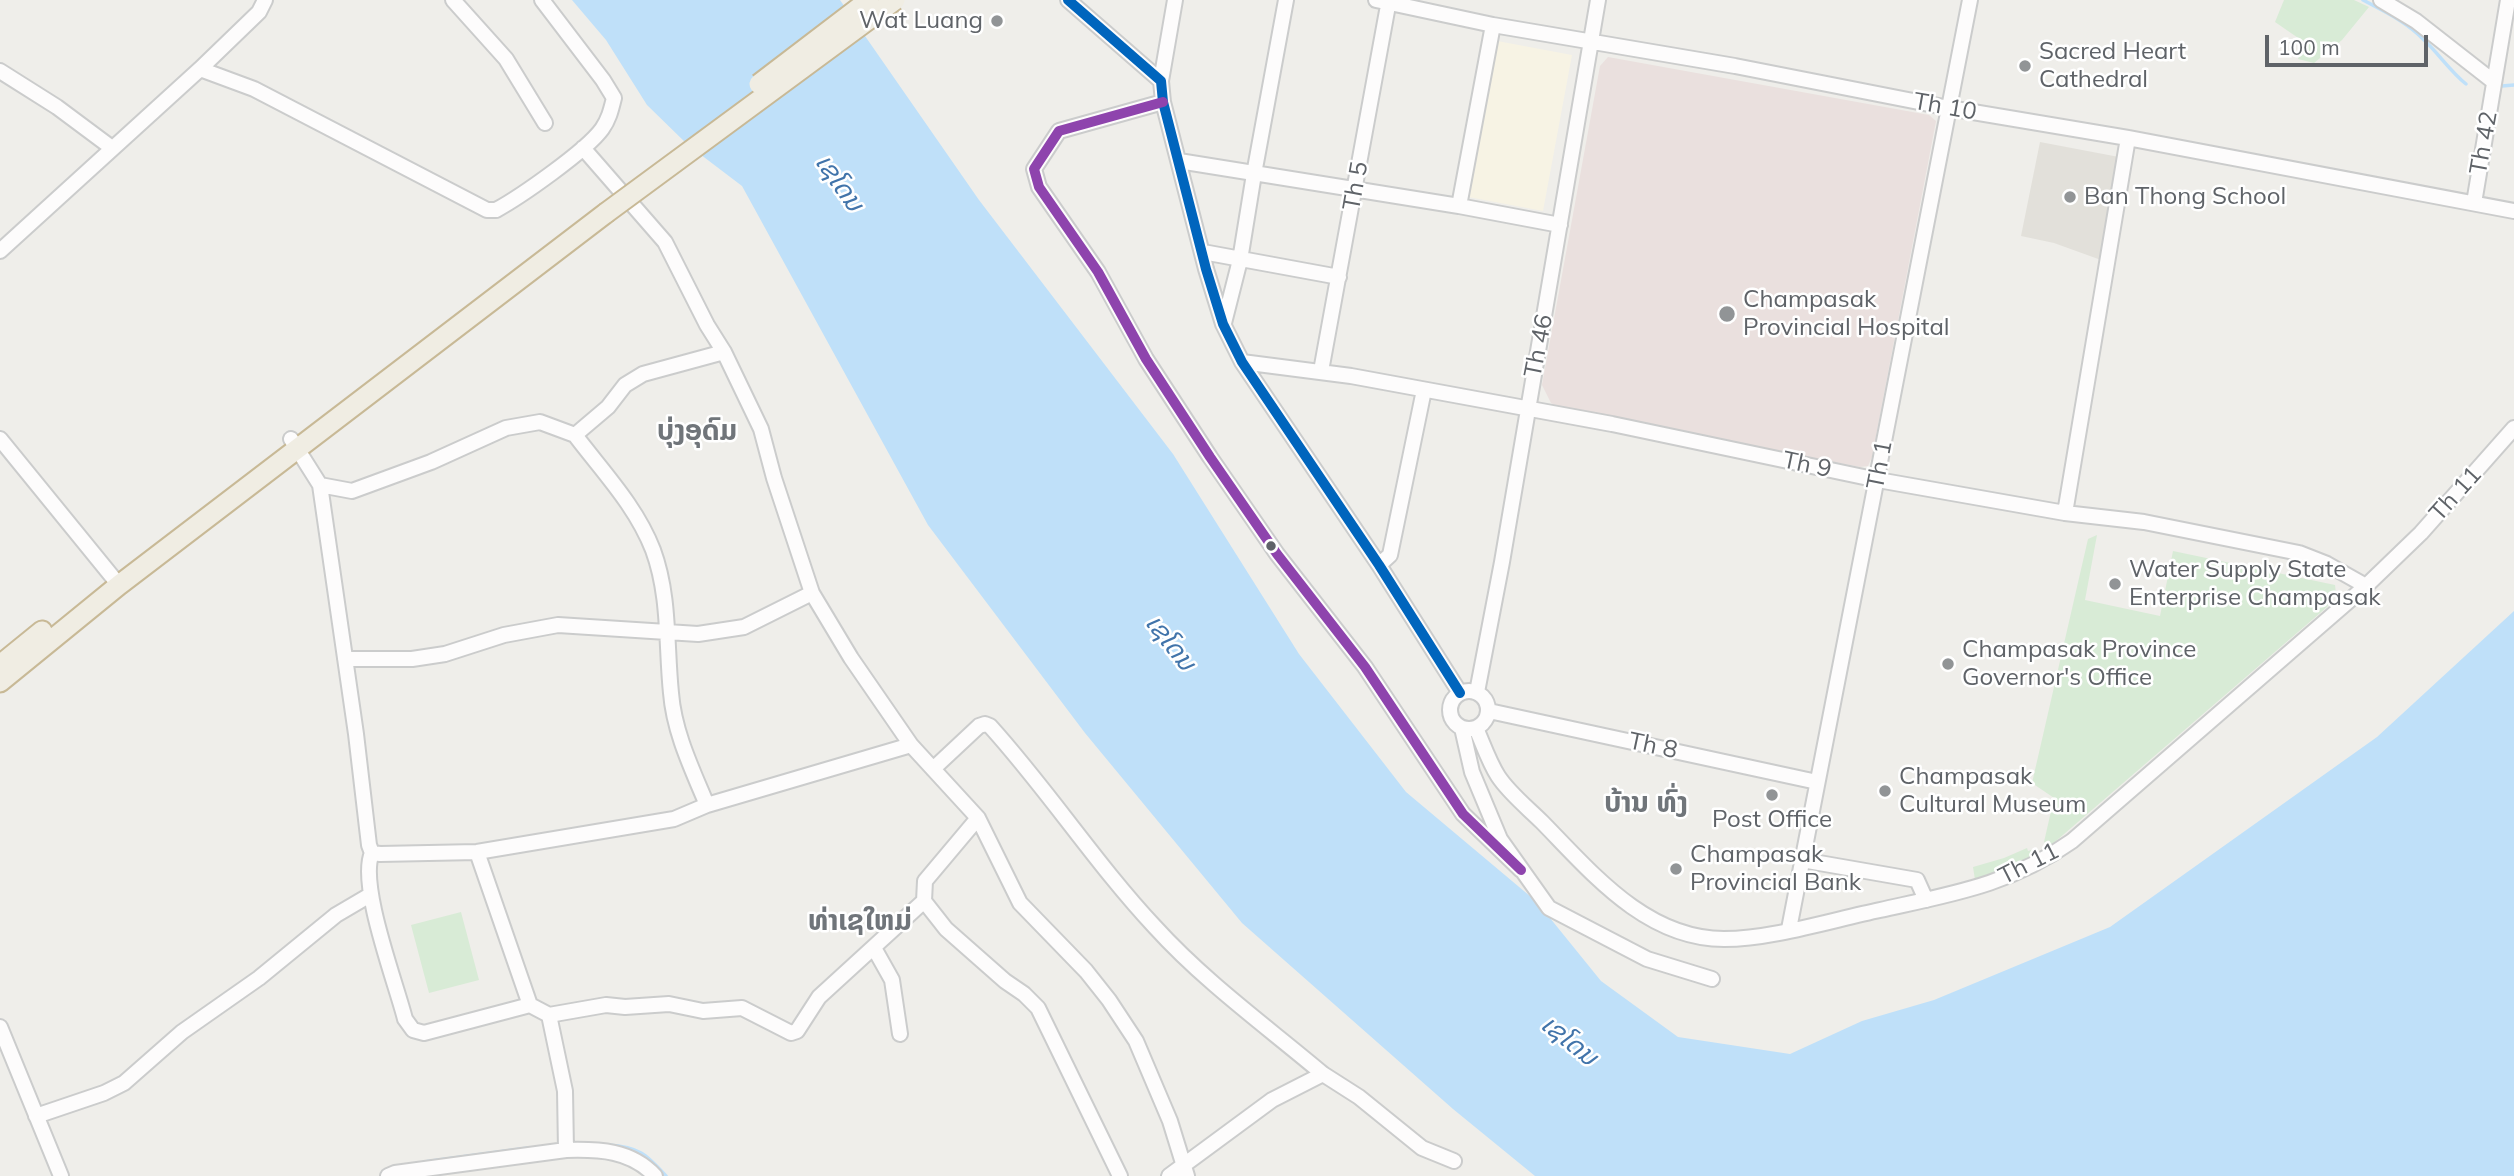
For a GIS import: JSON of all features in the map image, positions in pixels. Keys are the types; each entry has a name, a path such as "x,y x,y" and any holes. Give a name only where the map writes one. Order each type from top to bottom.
{"highway":[{"path":"0,664 115,581 295,444 869,0"},
{"path":"602,209 895,0"},
{"path":"0,682 115,581"}],"street":[{"path":"0,251 200,69 259,12 266,0"},
{"path":"453,0 506,59 545,124"},
{"path":"200,69 254,89 487,210 496,210 583,148 601,131 610,115 614,98 542,0"},
{"path":"1068,0 1161,82"},
{"path":"1175,0 1161,82 1163,102 1223,324 1242,362 1379,565 1460,693"},
{"path":"1223,324 1240,260 1286,0"},
{"name":"Th 46","path":"1476,692 1502,562 1598,0"},
{"name":"Th 1","path":"1789,929 1970,0"},
{"path":"2381,0 2416,21 2494,82"},
{"name":"Th 42","path":"2474,203 2508,0"},
{"name":"Th 10","path":"1385,1 1493,25 1735,66 1949,108 2128,138 2514,211"},
{"name":"Th 5","path":"1321,371 1355,190 1385,1"},
{"path":"1459,206 1493,25"},
{"path":"0,71 57,107 112,148"},
{"path":"1163,102 1059,131 1034,169 1039,187 1098,272 1146,359 1278,554 1364,667 1463,814 1521,870"},
{"path":"2065,513 2128,138"},
{"path":"583,148 665,242 707,325 724,352 761,429 774,478 813,593 851,658 911,745 978,818 1020,903 1086,971 1109,999 1136,1041 1170,1121 1186,1171"},
{"path":"1179,161 1560,225"},
{"path":"1203,252 1339,277"},
{"path":"575,435 608,407 625,385 643,374 724,352"},
{"name":"Th 9","path":"1242,362 1321,371 1527,408 1878,480 2065,513 2144,522 2300,553 2327,564 2366,586"},
{"path":"1379,565 1390,555 1424,390"},
{"path":"320,485 352,491 431,462 506,428 540,422 575,435 630,504 654,553 663,585 671,694 676,723 707,805"},
{"name":"Th 11","path":"1469,728 1498,777 1603,883 1636,910 1665,926 1723,939 1789,929 2001,881 2046,860 2072,841 2366,586 2421,533 2514,428"},
{"path":"0,439 115,581"},
{"path":"295,444 320,485 372,853 369,860 370,895 405,1019 413,1030 424,1033 530,1005 549,1015 606,1004 625,1007 669,1004 704,1010 742,1008 791,1032 797,1031 819,997 924,901"},
{"path":"345,659 412,659 434,656 504,635 558,625 698,634 744,627 813,593"},
{"path":"1476,692 1485,698 1489,711 1486,720 1469,728 1456,724 1450,712 1451,704 1460,693 1476,692"},
{"name":"Th 8","path":"1489,711 1817,782"},
{"path":"933,769 979,726 990,726 1161,935 1190,965 1323,1074 1359,1097 1422,1148 1454,1161"},
{"path":"1469,728 1472,772 1500,839 1549,908 1647,959 1712,979"},
{"path":"372,853 477,852 674,819 707,805 911,745"},
{"path":"978,818 925,881 924,901 946,929 1038,1008 1120,1176"},
{"path":"477,852 530,1005"},
{"path":"1802,860 1917,880 1926,900"},
{"path":"36,1116 104,1093 124,1083 183,1032 259,978 336,915 370,895"},
{"path":"874,948 892,980 900,1034"},
{"path":"549,1015 565,1091 566,1150"},
{"path":"2,1037 61,1176"},
{"path":"1169,1176 1186,1171 1272,1100 1323,1074"},
{"path":"388,1176 566,1150 598,1150 630,1156 655,1176"}],"shaded area":[{"path":"1492,40 1572,55 1543,211 1463,196"},
{"name":"Champasak Provincial Hospital","path":"1608,57 1929,115 1936,121 1872,457 1868,466 1860,467 1559,408 1551,403 1542,385 1600,66"},
{"name":"Ban Thong School","path":"2040,142 2119,157 2101,260 2054,243 2021,236"}],"green space":[{"path":"2284,0 2354,0 2369,7 2342,40 2314,63 2298,59 2304,42 2275,22"},
{"path":"2097,535 2085,600 2160,616 2173,551 2335,585 2336,594 2327,607 2049,847 2044,842 2054,798 2032,783 2088,539"},
{"path":"2027,848 2028,851 2037,848 2038,853 2010,868 1975,880 1973,867"},
{"path":"461,912 479,980 429,993 411,925"}],"water":[{"name":"ເຊໂດນ","path":"572,0 840,0 979,200 1173,454 1299,654 1406,792 1537,902 1601,981 1678,1037 1790,1054 1862,1021 1934,1000 2110,927 2377,737 2514,611 2514,1176 1535,1176 1453,1109 1242,923 1085,733 928,525 742,186 688,145 647,105 606,40"}],"waterway":[{"path":"2363,0 2410,28 2466,84"},
{"path":"2502,86 2514,85"},
{"path":"608,1145 641,1153 666,1176"},
{"path":"424,1162 528,1148"}],"transit line":[{"path":"1068,0 1161,81 1163,102 1223,324 1242,362 1379,565 1460,693"},
{"path":"1163,102 1059,131 1034,169 1039,187 1098,272 1146,359 1277,554 1365,667 1463,814 1521,870"}],"place":[{"name":"Wat Luang","path":"997,21"},
{"name":"Sacred Heart Cathedral","path":"2025,66"},
{"name":"Ban Thong School","path":"2070,197"},
{"name":"Champasak Provincial Hospital","path":"1727,314"},
{"name":"Water Supply State Enterprise Champasak","path":"2115,584"},
{"name":"Champasak Province Governor's Office","path":"1948,664"},
{"name":"Champasak Cultural Museum","path":"1885,791"},
{"name":"Post Office","path":"1772,795"},
{"name":"Champasak Provincial Bank","path":"1676,869"}],"district":[{"name":"ບຸ່ງອຸດົມ","path":"697,432"},
{"name":"ບ້ານ ທົ່ງ","path":"1646,804"},
{"name":"ທ່າເຊໃຫມ່","path":"860,922"}]}
